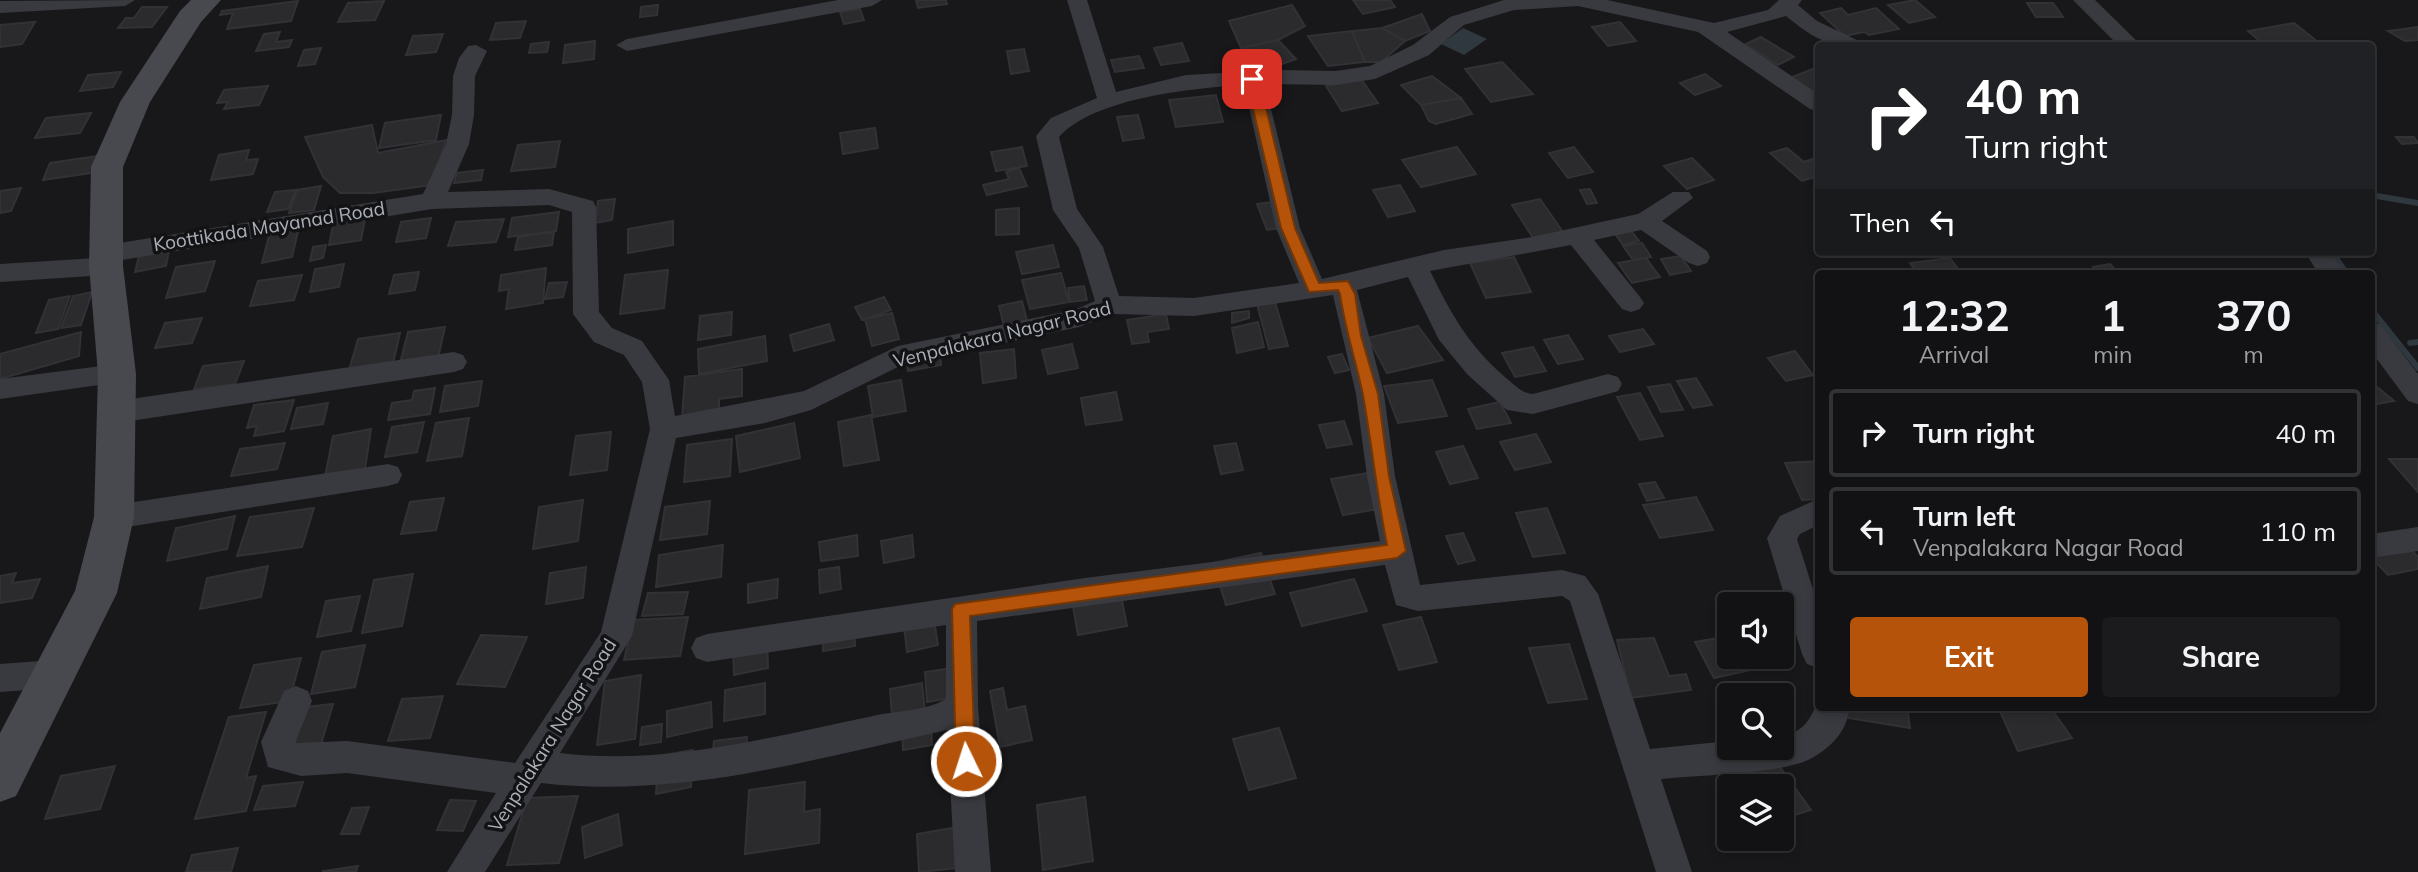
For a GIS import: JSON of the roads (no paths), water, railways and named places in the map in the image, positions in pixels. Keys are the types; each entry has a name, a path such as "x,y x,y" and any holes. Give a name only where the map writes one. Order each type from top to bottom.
{"main road":[{"path":"0,780 96,593 114,517 117,374 106,260 107,167 135,102 190,17 207,0"}],"street":[{"path":"0,8 125,0"},
{"path":"627,45 872,0"},
{"path":"1077,0 1094,58 1115,98"},
{"path":"1109,305 1091,247 1065,210 1047,136 1059,123 1115,98 1186,82 1336,78 1375,72 1422,50 1457,21 1512,4 1578,0 1714,29 1775,14 1788,3 1810,25 1843,42"},
{"path":"2083,0 2128,42"},
{"path":"1705,27 1815,102"},
{"path":"432,201 456,149 463,122 461,100 468,58 476,51"},
{"path":"1252,79 1288,228 1329,287 1370,394 1381,476 1407,596 1418,598 1541,583 1574,585 1583,594 1674,872"},
{"name":"Venpalakara Nagar Road","path":"432,201 549,198 584,207 586,314 603,335 633,348 655,380 664,429 616,636 465,872"},
{"path":"1631,303 1577,236 1645,221 1681,198"},
{"name":"Koottikada Mayanad Road","path":"0,273 106,260 432,201"},
{"path":"1645,221 1698,257"},
{"name":"Venpalakara Nagar Road","path":"664,429 765,412 811,400 898,356 1079,318 1109,305 1194,307 1329,287 1415,267 1577,236"},
{"path":"1415,267 1448,333 1476,367 1517,404 1533,404 1608,384"},
{"path":"2375,336 2410,383"},
{"path":"117,412 454,362"},
{"path":"0,389 117,374"},
{"path":"2375,375 2410,383"},
{"path":"114,517 388,475"},
{"path":"1815,512 1790,525 1782,538 1815,644"},
{"path":"2375,545 2418,539"},
{"path":"707,648 961,609 1397,551"},
{"path":"961,609 962,706 973,872"},
{"path":"0,678 54,674"},
{"path":"296,701 278,742 280,756 301,760 347,757 527,773 644,771 743,758 936,719 962,706"},
{"path":"1639,766 1797,749 1814,738 1833,717 1832,711"}],"waterway":[{"path":"2375,196 2418,203"},
{"path":"2335,256 2344,270"},
{"path":"2375,314 2418,368"},
{"path":"2410,343 2418,342"}]}
